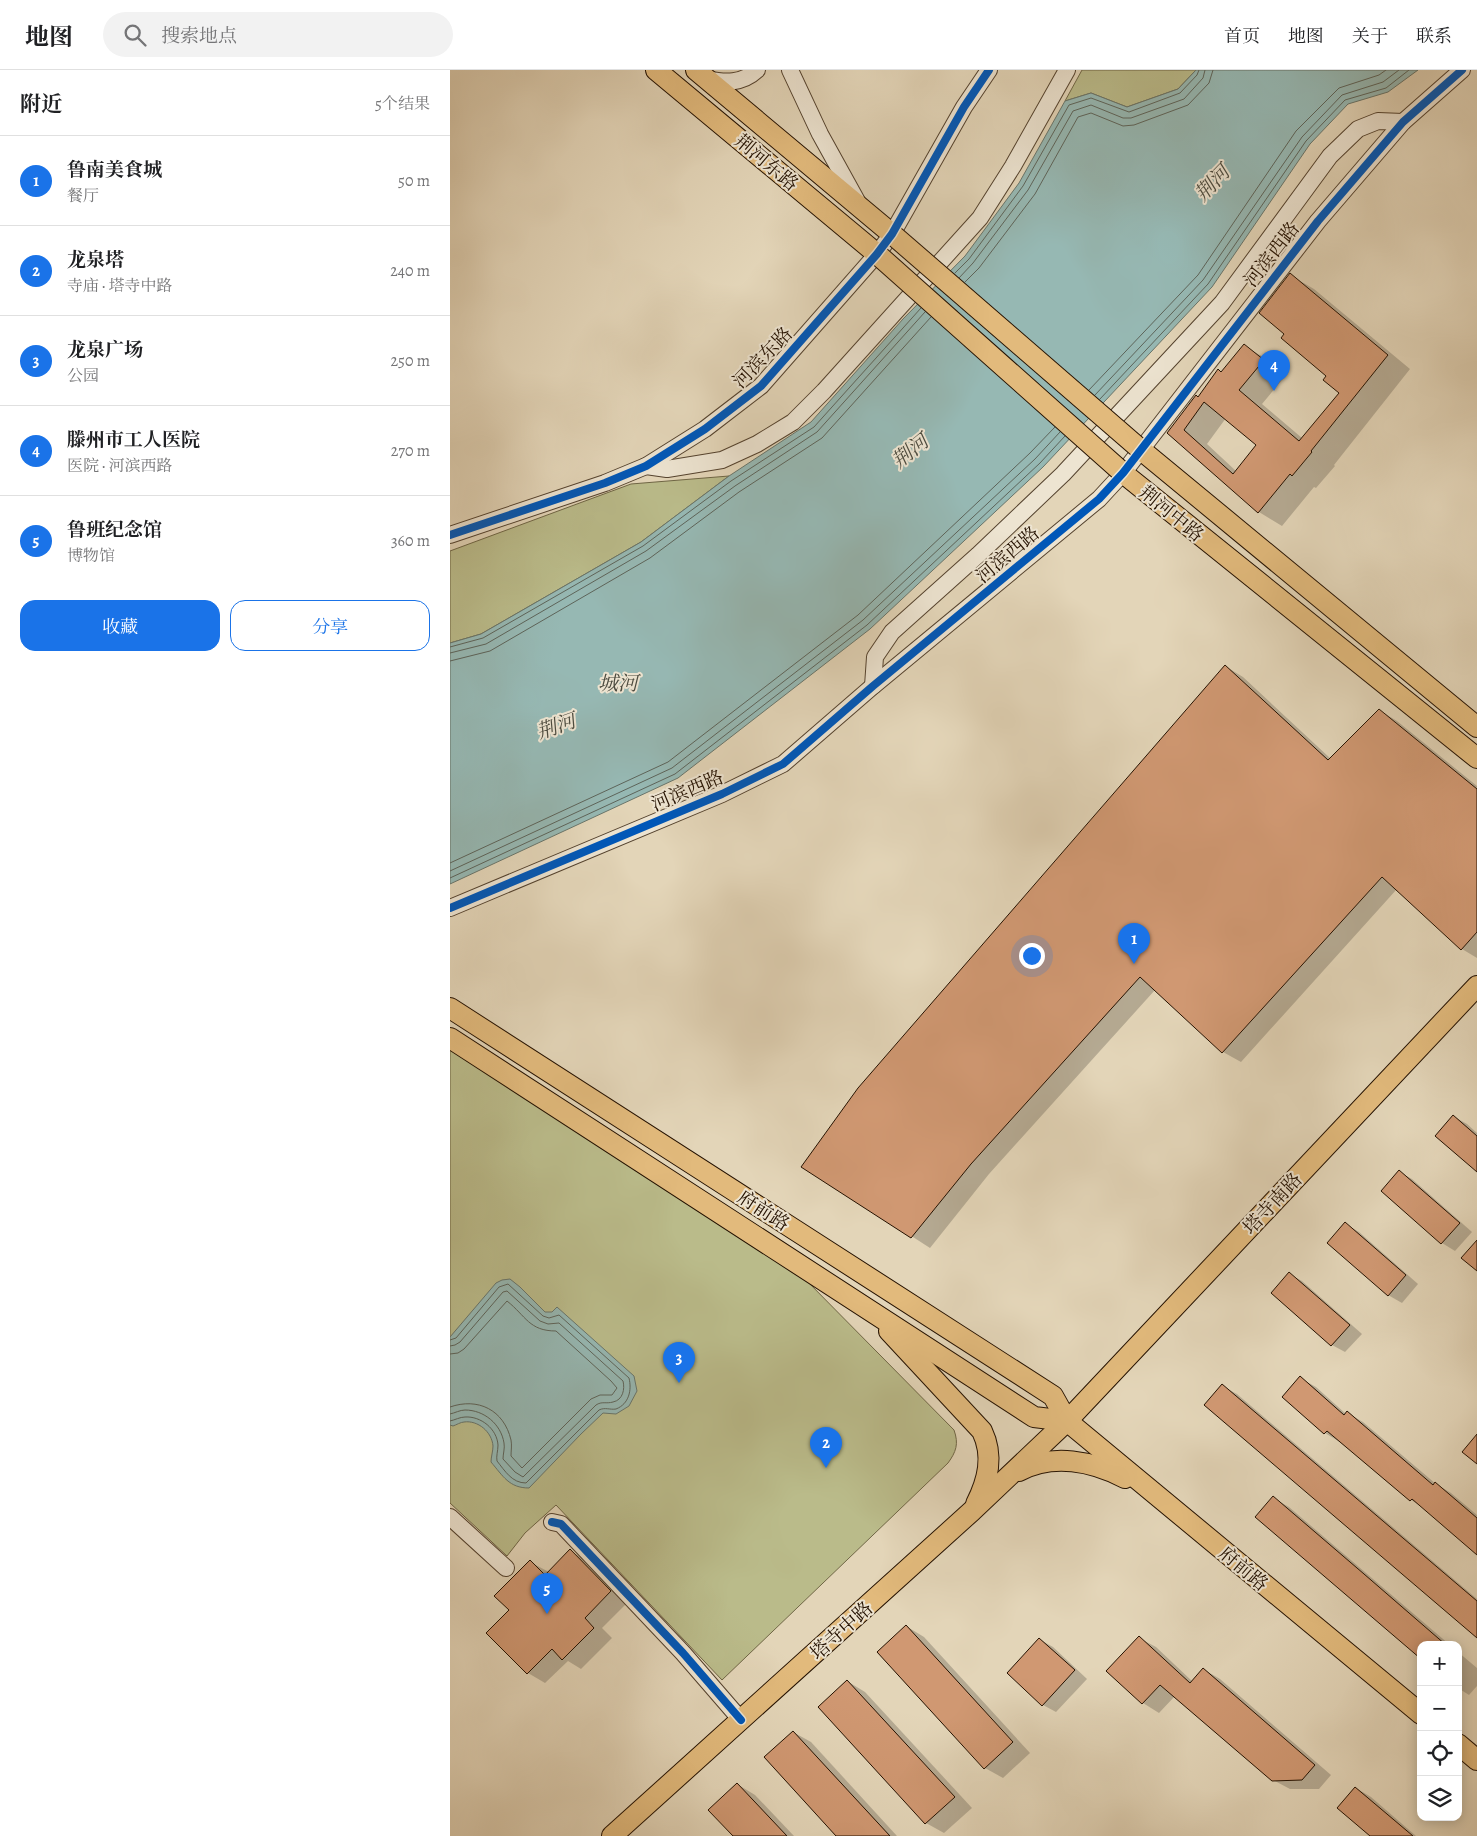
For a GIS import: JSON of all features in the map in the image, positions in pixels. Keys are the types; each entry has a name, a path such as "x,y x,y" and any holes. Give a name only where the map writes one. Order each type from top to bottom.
{"main road":[{"name":"荆河东路","path":"656,70 877,254"},
{"name":"荆河东路","path":"701,74 892,234"},
{"name":"荆河中路","path":"892,234 1140,449 1477,727"},
{"name":"荆河中路","path":"877,254 1123,473 1477,758"},
{"name":"塔寺南路","path":"1067,1421 1477,986"},
{"name":"府前路","path":"450,1008 1052,1396 1067,1421 1417,1711"},
{"name":"府前路","path":"450,1038 1034,1416 1067,1421"},
{"path":"867,1308 982,1431 988,1443 989,1461 981,1493 972,1511"},
{"name":"塔寺中路","path":"612,1836 972,1511 1067,1421"},
{"path":"1005,1480 1021,1470 1038,1464 1061,1461 1081,1462 1099,1466 1118,1474 1154,1494"},
{"path":"1462,1747 1477,1760"}],"street":[{"path":"701,74 722,82 738,81 757,70"},
{"path":"790,70 820,134 862,210"},
{"name":"河滨东路","path":"450,536 605,483 646,466 706,429 761,386 877,254 892,234 964,107 989,70"},
{"name":"河滨东路","path":"646,466 667,469 722,460 757,444 793,422 824,391 980,218 1013,166 1067,70"},
{"name":"河滨西路","path":"450,908 722,794 783,764 873,686 1099,499 1123,473 1318,220 1403,122 1462,70"},
{"name":"河滨西路","path":"873,686 875,657 892,632 1064,474 1215,310 1330,156 1358,129 1378,121 1403,122"},
{"path":"450,1517 506,1568"},
{"path":"552,1522 561,1524 683,1654 741,1720"}],"green space":[{"path":"1082,70 1196,70 1178,89 1127,107 1091,93 1065,101"},
{"path":"729,476 641,542 481,634 450,643 450,551 631,484"},
{"path":"450,1050 802,1276 954,1430 956,1448 948,1463 722,1680 556,1505 525,1533 507,1556 450,1503"}],"water":[{"name":"城河","path":"1196,70 1418,70 1388,92 1348,104 1310,144 1212,287 1043,467 870,629 678,778 450,884 450,643 481,634 641,542 729,476 811,422 903,319 965,256 1019,183 1065,101 1091,93 1127,107 1178,89"},
{"path":"510,1279 545,1312 552,1312 557,1307 634,1376 637,1391 629,1406 616,1414 603,1413 529,1488 516,1486 511,1483 491,1462 492,1441 483,1428 469,1422 450,1425 450,1337 496,1283"}],"building":[{"path":"1290,273 1388,355 1312,452 1292,476 1290,474 1258,513 1167,433 1196,395 1198,397 1218,369 1221,372 1244,344 1264,360 1239,390 1299,441 1339,393 1323,380 1326,376 1281,338 1284,334 1259,313","holes":["1204,402 1256,445 1233,474 1184,430"]},
{"path":"1225,665 1328,760 1379,709 1477,789 1477,932 1461,950 1382,877 1222,1053 1140,977 971,1164 911,1238 801,1167 858,1088"},
{"path":"1453,1115 1477,1136 1477,1172 1435,1136"},
{"path":"1399,1170 1460,1223 1441,1244 1381,1191"},
{"path":"1345,1222 1406,1275 1388,1296 1327,1243"},
{"path":"1477,1240 1477,1271 1461,1258"},
{"path":"1289,1272 1350,1325 1331,1346 1271,1293"},
{"path":"1300,1376 1344,1415 1347,1411 1433,1485 1435,1482 1477,1518 1477,1555 1412,1499 1410,1501 1327,1431 1324,1434 1282,1397"},
{"path":"1222,1384 1477,1601 1477,1638 1204,1405"},
{"path":"1477,1434 1477,1464 1462,1452"},
{"path":"1273,1496 1441,1641 1417,1641 1417,1656 1255,1517"},
{"path":"570,1549 611,1591 585,1618 594,1628 562,1660 552,1649 527,1674 486,1633 509,1610 494,1596 530,1560 545,1575"},
{"path":"906,1625 1013,1742 984,1769 877,1652"},
{"path":"1139,1636 1190,1683 1203,1668 1315,1765 1302,1780 1272,1781 1160,1685 1142,1704 1106,1671"},
{"path":"1039,1638 1075,1670 1042,1706 1007,1673"},
{"path":"847,1680 955,1797 925,1824 818,1707"},
{"path":"793,1731 890,1836 836,1836 764,1757"},
{"path":"737,1783 787,1836 733,1836 708,1810"},
{"path":"1355,1787 1413,1836 1370,1836 1337,1808"}],"cycle path":[{"path":"450,535 605,483 646,466 705,429 761,386 877,254 892,234 964,107 989,70"},
{"path":"450,908 722,794 783,764 873,686 1099,499 1123,473 1318,221 1403,122 1462,70"},
{"path":"552,1522 561,1524 683,1653 741,1720"}],"place":[{"name":"滕州市工人医院","path":"1274,391"},
{"name":"鲁南美食城","path":"1134,964"},
{"name":"龙泉广场","path":"679,1383"},
{"name":"龙泉塔","path":"826,1468"},
{"name":"鲁班纪念馆","path":"547,1614"}],"water label":[{"name":"荆河","path":"1212,183"},
{"name":"荆河","path":"910,451"},
{"name":"荆河","path":"556,726"}]}
